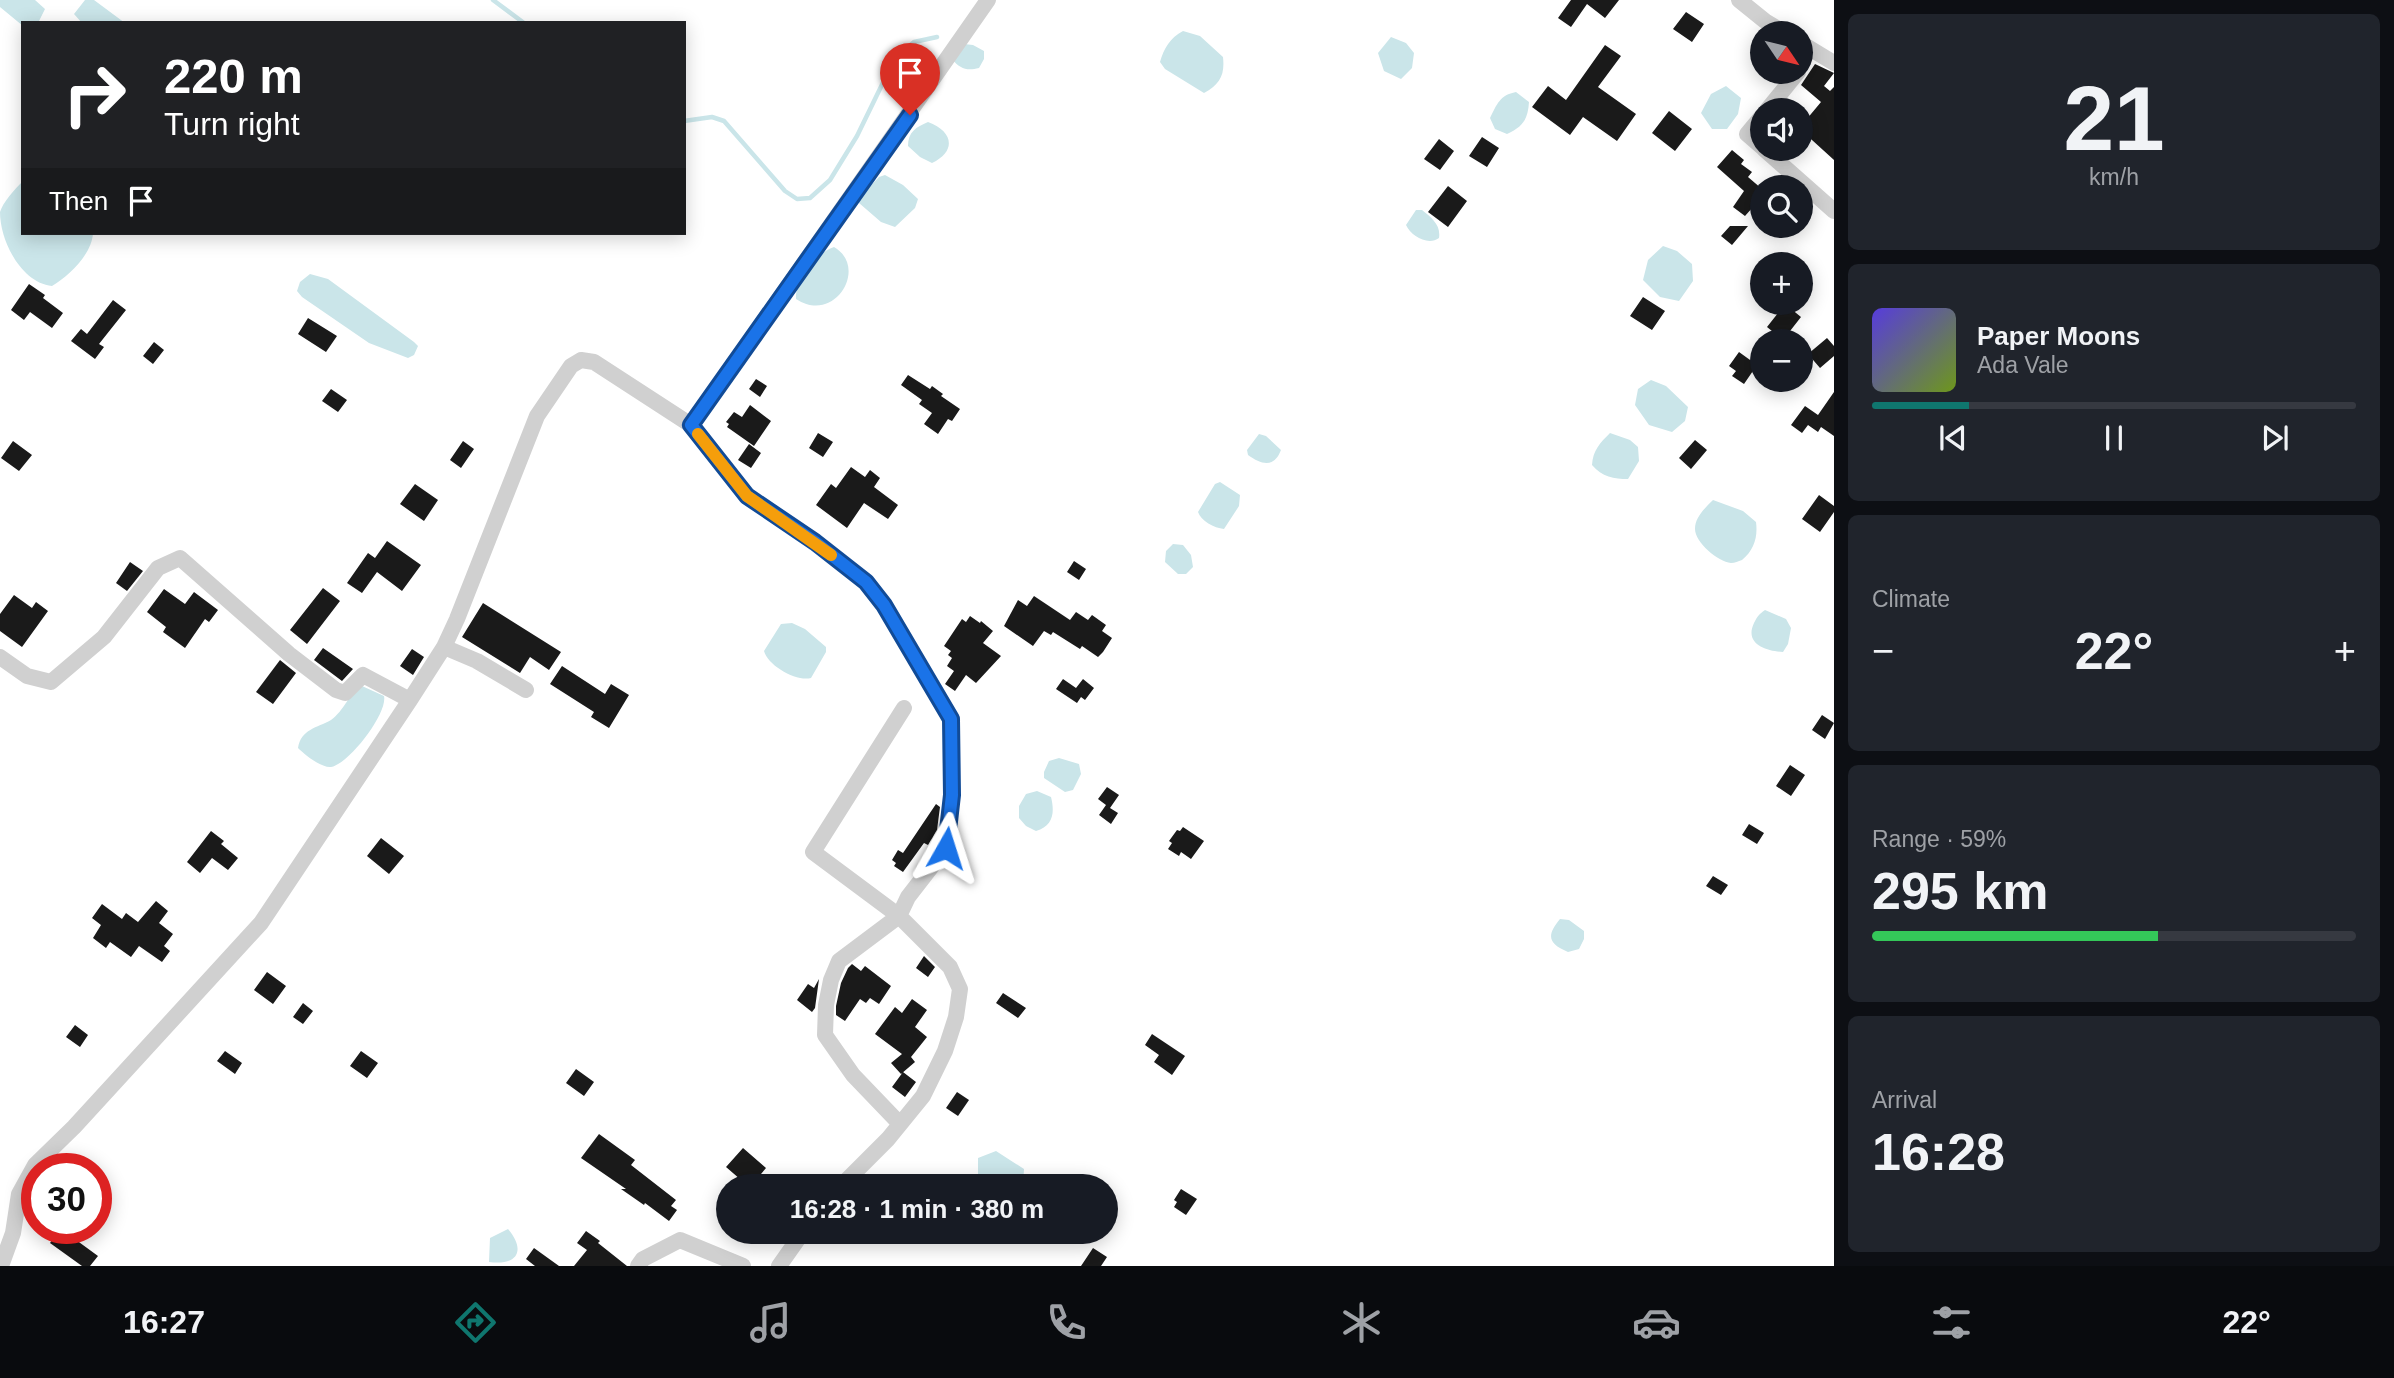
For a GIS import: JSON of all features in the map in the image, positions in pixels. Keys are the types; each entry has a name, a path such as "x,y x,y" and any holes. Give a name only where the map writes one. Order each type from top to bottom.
{"street":[{"path":"691,425 988,0"},
{"path":"1739,0 1765,21"},
{"path":"1813,50 1834,63"},
{"path":"1777,98 1788,84"},
{"path":"1778,161 1834,211"},
{"path":"1,1266 13,1233 19,1194 35,1166 261,923 444,647 537,416 571,366 581,360 594,362 691,425 747,496 815,542 866,582 884,605 951,719 952,795 946,848 908,897 899,916 839,961 829,993 825,1035 853,1075 900,1124"},
{"path":"0,657 27,676 51,681 104,637 158,568 180,558 289,654 336,690 345,693 363,676 410,699"},
{"path":"444,647 477,661 526,690"},
{"path":"852,1174 923,1096 945,1051 956,1017 960,989 950,967 899,916 813,852 904,708"},
{"path":"638,1266 643,1259 680,1240 743,1266"},
{"path":"779,1266 795,1244"}],"water":[{"path":"0,0 35,0 45,9 39,21 21,21 21,24 0,7"},
{"path":"85,0 94,0 122,21 80,21 74,14"},
{"path":"1183,31 1200,36 1223,57 1220,78 1204,93 1165,69 1160,62 1168,44"},
{"path":"1391,37 1406,43 1414,53 1412,68 1401,79 1384,71 1378,53"},
{"path":"964,44 984,51 984,59 979,68 964,68 952,59"},
{"path":"1726,86 1741,98 1738,114 1727,129 1712,129 1701,113 1711,94"},
{"path":"1516,92 1529,102 1527,113 1524,122 1507,134 1495,129 1490,118 1503,98"},
{"path":"928,122 943,131 949,141 945,153 932,163 908,146 909,137 914,131"},
{"path":"885,175 903,185 918,199 915,208 895,227 881,222 859,203 858,199 879,177"},
{"path":"21,183 21,235 93,235 89,249 78,264 52,286 31,277 22,269 9,248 0,212 6,200"},
{"path":"1416,210 1422,210 1435,222 1439,229 1439,238 1425,240 1408,229 1406,225"},
{"path":"1663,246 1677,251 1692,264 1693,281 1679,301 1660,297 1643,280 1648,260"},
{"path":"834,247 844,256 848,267 848,279 843,290 823,305 810,305 796,299 799,284 808,268 820,255"},
{"path":"310,274 328,279 414,342 418,346 414,355 408,358 369,343 302,297 297,291 300,282"},
{"path":"1651,380 1666,386 1688,407 1685,421 1672,432 1649,425 1635,405 1638,389"},
{"path":"1610,433 1630,440 1638,447 1639,461 1628,479 1608,476 1592,465 1598,447"},
{"path":"1259,434 1266,436 1281,450 1275,460 1263,463 1248,455 1247,450"},
{"path":"1220,482 1240,495 1239,506 1224,529 1208,524 1198,512 1215,484"},
{"path":"1713,500 1743,511 1756,522 1754,543 1742,560 1731,563 1720,559 1708,551 1696,534 1695,525 1699,517"},
{"path":"1173,544 1183,545 1191,555 1193,567 1186,574 1178,574 1165,562 1166,551"},
{"path":"1765,610 1786,619 1791,628 1788,644 1783,652 1764,648 1754,641 1754,623"},
{"path":"792,623 805,629 826,647 826,652 811,678 798,678 784,672 771,662 764,651 781,624"},
{"path":"362,686 384,696 384,704 374,725 357,748 339,764 327,767 298,748 306,733 336,716"},
{"path":"1059,758 1079,764 1081,774 1073,790 1065,792 1044,778 1049,761"},
{"path":"1037,791 1051,797 1053,808 1049,822 1036,831 1026,826 1019,818 1019,806 1026,794"},
{"path":"1560,919 1569,920 1584,931 1584,939 1579,949 1568,952 1553,942 1551,934"},
{"path":"996,1151 1024,1169 1024,1174 978,1174 978,1158"},
{"path":"508,1229 517,1244 516,1255 507,1261 489,1262 490,1238"}],"building":[{"path":"1571,0 1619,0 1605,18 1587,4 1571,27 1558,18"},
{"path":"1686,12 1704,24 1692,42 1673,29"},
{"path":"1605,45 1621,56 1598,87 1636,114 1617,141 1583,117 1570,135 1532,107 1548,86 1566,100"},
{"path":"1815,64 1834,73 1824,86 1830,91 1834,87 1834,160 1813,141 1813,112 1821,102 1801,85 1813,84"},
{"path":"1669,111 1692,129 1675,151 1652,133"},
{"path":"1482,137 1499,148 1487,167 1469,156"},
{"path":"1439,139 1454,151 1440,170 1424,159"},
{"path":"1732,150 1744,160 1741,164 1752,172 1748,177 1750,210 1745,216 1733,207 1744,191 1717,167"},
{"path":"1448,186 1467,201 1448,227 1428,212"},
{"path":"1730,226 1748,226 1732,245 1721,236"},
{"path":"29,284 63,313 52,328 30,312 24,320 11,310"},
{"path":"1643,297 1665,311 1652,330 1630,316"},
{"path":"113,300 126,310 99,344 104,347 95,359 71,341 81,329 87,334"},
{"path":"1776,315 1801,317 1792,329 1767,327"},
{"path":"308,318 337,336 326,352 298,334"},
{"path":"1827,338 1834,346 1834,356 1820,368 1813,360 1813,350"},
{"path":"154,342 164,350 153,364 143,356"},
{"path":"1739,352 1750,360 1750,375 1744,384 1732,376 1736,371 1729,366"},
{"path":"908,375 930,389 932,386 960,409 952,421 948,419 938,434 924,424 932,413 919,404 922,400 901,385"},
{"path":"756,379 767,386 760,397 749,389"},
{"path":"331,389 347,400 338,412 322,401"},
{"path":"1834,392 1834,436 1821,427 1818,432 1808,425 1802,433 1791,425 1805,406 1818,415"},
{"path":"750,405 771,421 754,446 727,427 729,424 726,422 734,412 742,417"},
{"path":"818,433 833,442 823,457 809,448"},
{"path":"1695,440 1707,450 1691,469 1679,458"},
{"path":"13,441 32,455 19,471 1,458"},
{"path":"463,441 474,449 461,468 450,460"},
{"path":"749,444 761,453 751,468 738,460"},
{"path":"851,467 865,477 870,470 880,478 874,487 898,505 888,519 864,503 847,528 816,505 831,484 836,488"},
{"path":"415,484 438,500 424,521 400,504"},
{"path":"1819,495 1834,506 1834,512 1820,532 1802,519"},
{"path":"387,541 421,565 402,591 377,572 362,593 347,583 368,553 375,558"},
{"path":"1074,561 1086,569 1079,580 1067,572"},
{"path":"130,562 143,571 127,591 116,583"},
{"path":"323,588 340,601 307,644 290,630"},
{"path":"164,589 185,604 194,592 218,610 209,622 205,619 185,648 163,632 166,627 147,612"},
{"path":"14,595 32,608 36,602 48,611 22,647 0,631 0,614"},
{"path":"1034,596 1070,620 1076,612 1088,620 1092,615 1106,625 1102,631 1112,638 1103,652 1098,657 1053,632 1051,635 1044,631 1033,646 1004,626 1018,600 1027,606"},
{"path":"483,603 561,652 549,670 530,657 520,673 462,637"},
{"path":"970,616 993,631 983,643 1001,656 976,683 966,675 955,691 945,684 954,671 947,666 952,658 948,655 951,651 944,646 962,619 966,622"},
{"path":"323,648 353,669 342,681 314,660"},
{"path":"412,649 424,657 413,675 400,666"},
{"path":"280,660 296,673 273,704 256,692"},
{"path":"562,666 605,694 611,684 629,695 609,728 591,717 594,712 550,684"},
{"path":"1063,679 1076,688 1083,679 1094,688 1085,700 1081,697 1077,703 1056,689"},
{"path":"1822,715 1834,723 1825,739 1812,730"},
{"path":"1790,765 1805,775 1791,796 1776,786"},
{"path":"1107,787 1119,795 1110,808 1118,813 1111,824 1099,815 1106,805 1098,799"},
{"path":"936,804 940,807 937,830 928,845 924,843 903,872 894,866 896,863 892,860 898,850 903,853"},
{"path":"1749,824 1764,833 1757,844 1742,835"},
{"path":"1183,827 1204,841 1191,859 1181,852 1179,856 1168,849 1172,843 1169,841 1177,830 1180,831"},
{"path":"211,831 224,841 221,844 238,858 228,870 212,858 200,873 187,862"},
{"path":"381,838 404,856 389,874 367,856"},
{"path":"1713,876 1728,885 1721,895 1706,886"},
{"path":"156,901 168,911 159,923 173,934 164,946 170,951 162,962 139,946 131,957 110,942 106,948 93,938 101,925 92,918 102,904 122,919 126,913 138,922"},
{"path":"924,956 935,967 928,977 916,968"},
{"path":"852,964 861,971 865,966 891,986 879,1004 870,998 866,1003 860,999 845,1021 836,1015 836,1006 841,983"},
{"path":"267,972 286,986 273,1004 254,990"},
{"path":"819,979 815,1008 812,1012 797,1000 808,984 814,988"},
{"path":"1003,993 1026,1008 1018,1018 996,1003"},
{"path":"912,999 927,1010 915,1027 927,1037 911,1057 915,1062 901,1074 891,1063 902,1054 875,1034 895,1007 902,1013"},
{"path":"303,1003 313,1011 303,1024 293,1017"},
{"path":"75,1025 88,1035 80,1047 66,1037"},
{"path":"1152,1034 1185,1056 1172,1075 1154,1062 1159,1055 1145,1045"},
{"path":"225,1051 242,1063 235,1074 217,1061"},
{"path":"361,1051 378,1063 367,1078 350,1066"},
{"path":"576,1069 594,1082 584,1096 566,1083"},
{"path":"903,1072 916,1082 905,1097 892,1087"},
{"path":"957,1092 969,1100 958,1116 946,1108"},
{"path":"599,1134 635,1160 631,1165 676,1200 671,1206 677,1210 669,1221 581,1158"},
{"path":"743,1148 766,1168 761,1174 734,1174 726,1167"},
{"path":"1181,1189 1197,1199 1186,1215 1174,1207 1177,1202 1174,1200"},
{"path":"586,1231 627,1266 574,1266 587,1250 577,1243"},
{"path":"51,1244 82,1244 98,1256 90,1266 82,1266"},
{"path":"534,1248 559,1266 535,1266 526,1259"},
{"path":"1093,1248 1107,1257 1101,1266 1081,1266"}],"waterway":[{"path":"493,0 521,21"},
{"path":"686,121 712,117 724,121 785,191 797,199 810,198 830,180 857,136 894,60 914,42 937,37"}],"slow traffic":[{"path":"698,434 747,496 831,555"}],"route":[{"path":"910,115 691,425 747,496 815,542 866,582 884,605 951,719 952,795 946,848"}]}
